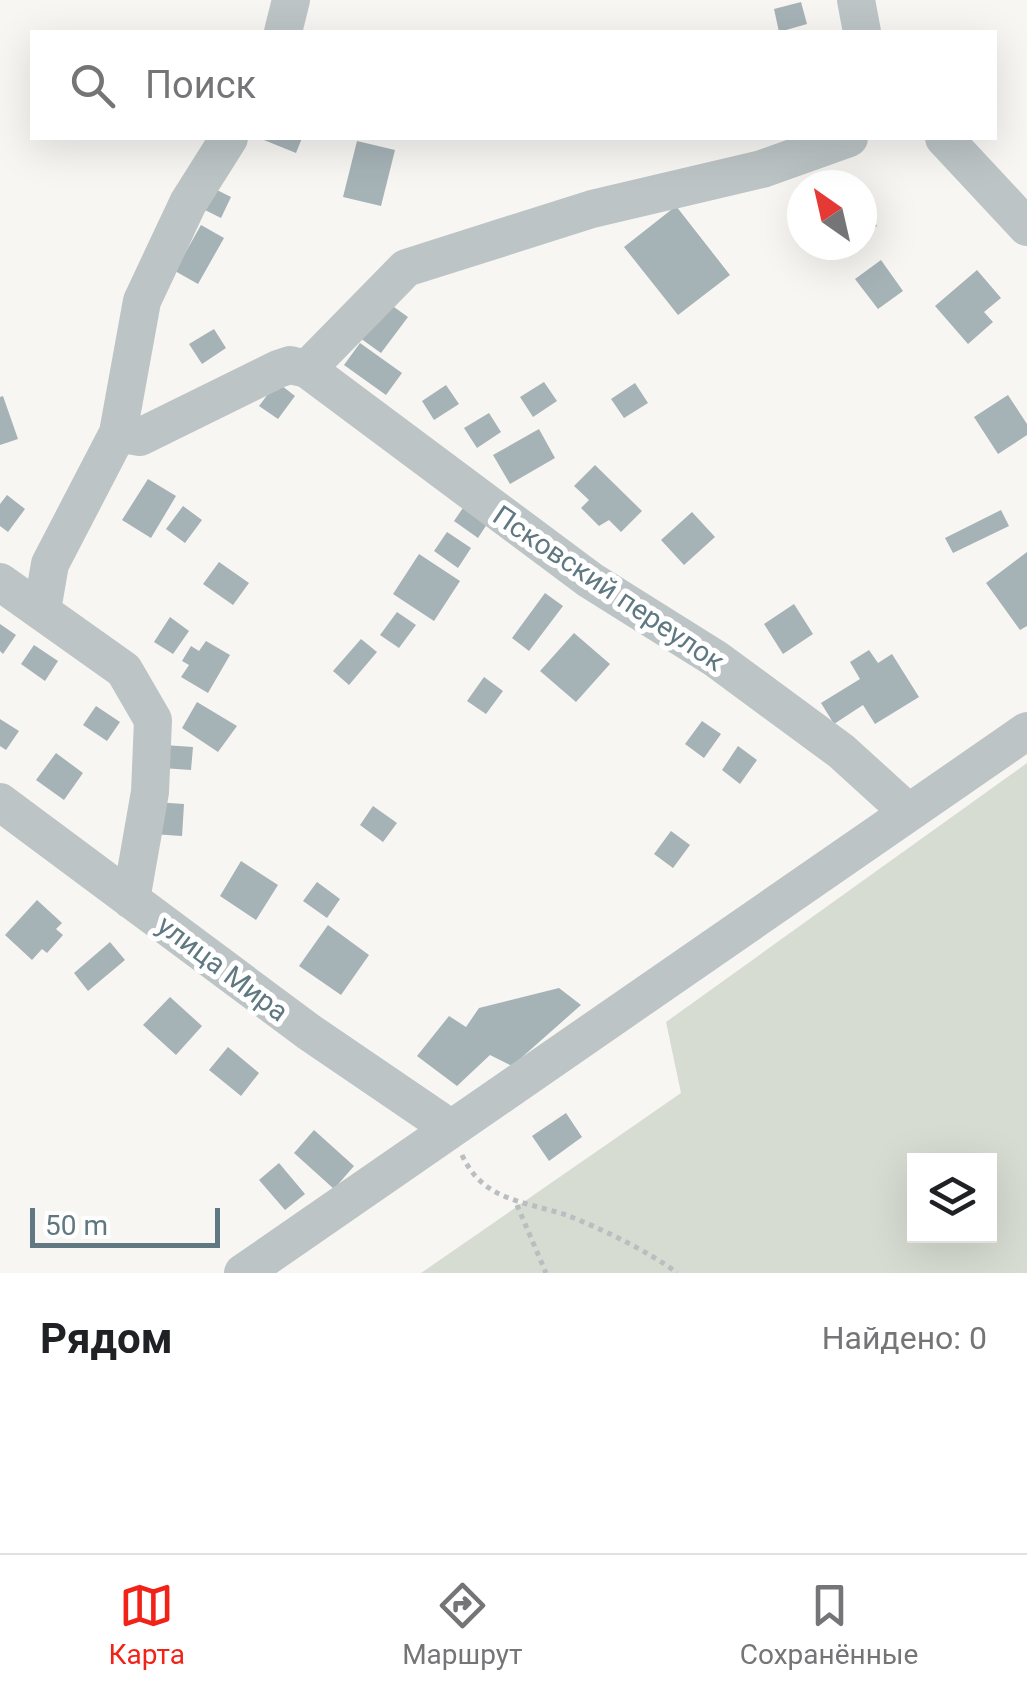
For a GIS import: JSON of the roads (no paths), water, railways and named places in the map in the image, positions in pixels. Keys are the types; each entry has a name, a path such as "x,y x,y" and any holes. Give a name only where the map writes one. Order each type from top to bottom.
{"street":[{"path":"284,30 291,0"},
{"path":"856,0 862,30"},
{"path":"42,610 50,564 118,433 142,300 188,203 228,140"},
{"path":"118,433 140,438 278,369 290,365 307,369 406,268 592,210 762,169 844,140"},
{"path":"946,140 1027,227"},
{"name":"Псковский переулок","path":"307,369 590,580 716,659 825,739 907,810"},
{"path":"0,582 124,670 153,720 150,792 131,900"},
{"path":"242,1273 907,810 1027,731"},
{"name":"улица Мира","path":"0,802 309,1032 450,1128"}]}
